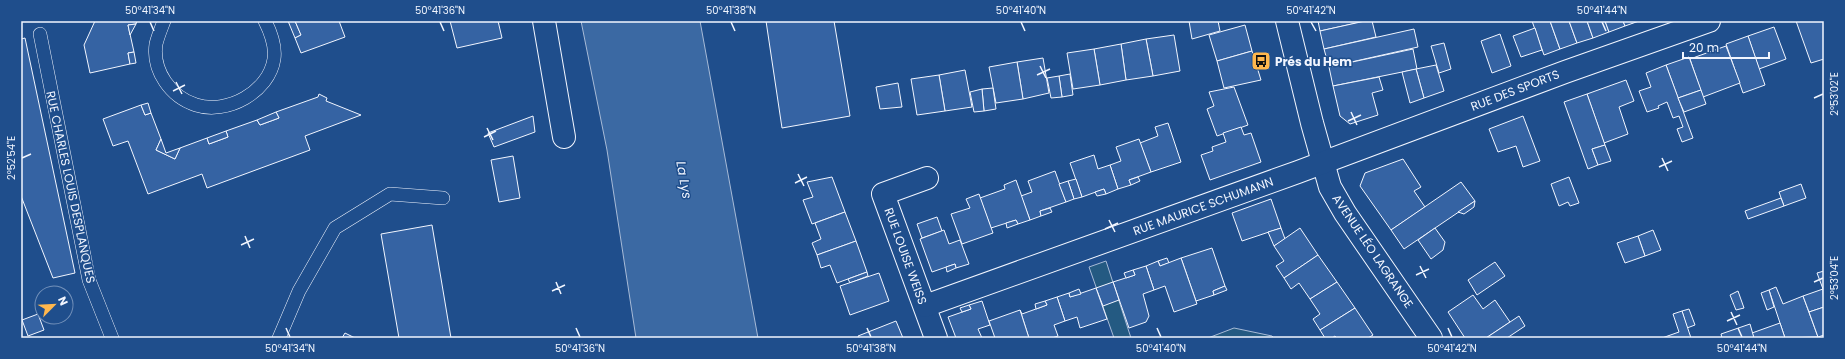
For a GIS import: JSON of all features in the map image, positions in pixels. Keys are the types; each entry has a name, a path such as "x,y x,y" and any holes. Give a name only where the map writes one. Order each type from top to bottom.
{"street":[{"path":"544,21 564,137"},
{"name":"AVENUE LÉO LAGRANGE","path":"1287,21 1322,162 1330,187 1345,213 1431,338"},
{"name":"RUE DES SPORTS","path":"1322,162 1708,21"},
{"name":"RUE MAURICE SCHUMANN","path":"925,306 1322,162"},
{"name":"RUE LOUISE WEISS","path":"927,178 884,194 936,338"}],"lane":[{"path":"164,21 156,46 156,60 161,76 172,90 183,99 198,106 213,107 226,106 250,95 261,86 270,73 274,59 274,43 265,21"},
{"name":"RUE CHARLES LOUIS DESPLANQUES","path":"40,34 89,280 112,338"},
{"path":"279,338 299,291 335,228 390,194 443,198"}],"shaded area":[{"path":"1106,261 1131,338 1114,338 1089,267"},
{"path":"1234,328 1272,336 1274,338 1208,338"}],"water":[{"name":"La Lys","path":"581,21 700,21 758,338 636,338 607,150"}],"building":[{"path":"95,21 137,21 136,24 128,25 134,52 128,53 130,64 90,73 84,45"},
{"path":"288,21 295,21 301,35 295,38"},
{"path":"295,21 339,21 345,37 301,53 295,38 301,35"},
{"path":"450,21 498,21 502,38 457,48"},
{"path":"766,21 834,21 850,116 782,128"},
{"path":"1189,21 1218,21 1220,31 1192,39"},
{"path":"1318,21 1366,21 1320,31"},
{"path":"1365,21 1372,21 1376,37 1324,49 1320,31"},
{"path":"1532,21 1550,21 1560,49 1544,55"},
{"path":"1550,21 1569,21 1577,43 1560,49"},
{"path":"1569,21 1587,21 1593,38 1577,43"},
{"path":"1587,21 1605,21 1609,32 1593,38"},
{"path":"1605,21 1623,21 1625,26 1609,32"},
{"path":"1623,21 1639,21 1625,26"},
{"path":"1796,21 1824,21 1824,59 1811,63"},
{"path":"136,24 130,35 128,25"},
{"path":"1245,25 1252,51 1217,61 1209,35"},
{"path":"1774,27 1786,59 1759,69 1748,36"},
{"path":"1535,28 1542,50 1521,57 1513,36"},
{"path":"1414,29 1418,47 1329,67 1324,49"},
{"path":"1500,34 1511,66 1492,73 1481,41"},
{"path":"1174,35 1180,71 1153,76 1146,39"},
{"path":"1748,36 1765,85 1743,93 1726,44"},
{"path":"25,38 75,273 53,278 21,196 21,39"},
{"path":"1146,39 1153,76 1126,80 1121,44"},
{"path":"1444,43 1451,69 1439,73 1431,46"},
{"path":"1121,44 1126,80 1100,85 1094,49"},
{"path":"1726,46 1740,83 1703,97 1690,59"},
{"path":"1094,49 1100,85 1073,89 1067,53"},
{"path":"1413,49 1417,69 1333,86 1329,67"},
{"path":"1252,51 1261,80 1224,88 1217,61"},
{"path":"134,52 136,63 130,64 128,53"},
{"path":"1689,57 1701,90 1678,98 1666,65"},
{"path":"1043,58 1049,93 1023,99 1017,62"},
{"path":"1017,62 1023,99 996,103 989,67"},
{"path":"1436,65 1444,91 1424,98 1416,69"},
{"path":"1666,65 1693,138 1682,142 1677,129 1683,127 1679,116 1673,118 1667,102 1658,106 1659,108 1647,112 1639,91 1651,87 1646,73"},
{"path":"1416,69 1424,98 1410,103 1402,72"},
{"path":"965,70 972,107 945,111 939,75"},
{"path":"1070,74 1073,95 1062,97 1059,76"},
{"path":"939,75 945,111 917,115 911,79"},
{"path":"1059,76 1062,97 1051,98 1047,78"},
{"path":"1379,77 1383,90 1372,93 1378,115 1350,124 1340,116 1333,86"},
{"path":"1626,80 1634,101 1619,107 1628,134 1604,143 1587,94"},
{"path":"898,83 902,107 880,109 876,87"},
{"path":"1234,87 1248,125 1217,136 1207,109 1214,106 1209,92"},
{"path":"993,88 996,109 984,111 982,89"},
{"path":"982,89 984,111 974,112 970,92"},
{"path":"1701,90 1706,104 1684,112 1678,98"},
{"path":"319,94 327,98 326,101 361,115 305,136 310,150 207,188 202,174 148,194 128,141 113,146 103,119 141,105 145,115 151,113 161,139 156,150 175,159 180,148 207,138 209,144 228,137 226,131 257,120 260,125 279,118 276,112 318,97"},
{"path":"1587,94 1605,145 1592,149 1598,165 1588,169 1564,102"},
{"path":"148,103 151,113 145,115 141,105"},
{"path":"276,112 279,118 260,125 257,120"},
{"path":"533,116 535,132 494,147 488,133"},
{"path":"1523,116 1540,161 1523,167 1516,146 1498,152 1489,129"},
{"path":"1168,123 1181,162 1151,172 1140,143 1158,136 1155,127"},
{"path":"1241,127 1244,135 1251,133 1261,162 1210,180 1201,155 1213,151 1212,147 1226,142 1223,133"},
{"path":"226,131 228,137 209,144 207,138"},
{"path":"161,139 166,153 180,148 175,159 156,150"},
{"path":"1139,139 1151,172 1129,180 1131,185 1118,189 1110,165 1121,161 1116,147"},
{"path":"1605,145 1611,161 1598,165 1592,149"},
{"path":"1094,155 1098,169 1110,165 1118,189 1106,194 1104,189 1082,197 1070,163"},
{"path":"513,156 520,198 499,202 491,160"},
{"path":"1403,159 1421,187 1414,191 1425,207 1391,230 1360,186 1365,173"},
{"path":"1055,171 1066,202 1040,211 1041,216 1030,220 1021,196 1032,192 1028,181"},
{"path":"832,177 845,212 812,224 803,200 813,197 807,182"},
{"path":"1138,177 1140,181 1131,185 1129,180"},
{"path":"1569,177 1579,203 1570,206 1568,202 1559,206 1551,184"},
{"path":"1076,179 1082,197 1074,199 1068,181"},
{"path":"1016,180 1030,220 1018,224 1016,220 991,228 980,198 1005,189 1004,185"},
{"path":"1068,181 1074,199 1066,202 1059,184"},
{"path":"1461,182 1475,201 1404,249 1391,230"},
{"path":"1801,184 1806,198 1784,206 1779,192"},
{"path":"1104,189 1106,194 1097,196 1095,192"},
{"path":"979,194 993,233 962,244 951,214 970,208 966,199"},
{"path":"1781,198 1784,206 1748,219 1745,211"},
{"path":"1271,199 1281,228 1242,241 1232,213"},
{"path":"1475,201 1474,207 1464,214 1458,212"},
{"path":"1050,208 1052,212 1041,216 1040,211"},
{"path":"845,212 856,241 817,255 812,243 821,239 815,223"},
{"path":"937,217 942,231 922,238 917,224"},
{"path":"1016,220 1018,224 1007,228 1006,223"},
{"path":"432,225 451,338 399,338 381,234"},
{"path":"1281,228 1285,239 1274,246 1268,232"},
{"path":"1300,228 1318,255 1284,278 1276,266 1284,261 1274,246"},
{"path":"1435,228 1445,242 1443,250 1431,259 1418,240"},
{"path":"944,230 949,244 960,240 969,264 956,268 955,264 932,272 920,239"},
{"path":"1653,230 1661,250 1645,256 1638,236"},
{"path":"1638,236 1645,256 1625,263 1617,243"},
{"path":"856,241 867,272 837,283 830,265 821,268 817,255"},
{"path":"1212,248 1225,286 1213,291 1214,295 1196,301 1181,258"},
{"path":"1318,255 1337,282 1310,299 1299,283 1291,289 1284,278"},
{"path":"1167,258 1169,263 1160,266 1158,261"},
{"path":"1181,258 1197,304 1174,312 1165,286 1154,290 1146,266 1158,261 1160,266"},
{"path":"1495,262 1505,276 1477,295 1468,280"},
{"path":"955,264 956,268 947,272 946,267"},
{"path":"1146,266 1154,290 1143,294 1149,316 1146,322 1129,328 1113,282 1135,275 1133,270"},
{"path":"1133,270 1135,275 1126,278 1124,273"},
{"path":"1824,271 1824,289 1823,289 1817,273"},
{"path":"867,272 868,276 850,283 848,279"},
{"path":"879,273 889,301 850,315 840,286"},
{"path":"1113,282 1119,300 1103,306 1096,288"},
{"path":"1337,282 1355,308 1320,330 1313,319 1320,314 1310,299"},
{"path":"1225,286 1227,290 1214,295 1213,291"},
{"path":"1776,287 1783,304 1803,296 1818,337 1785,338 1769,290"},
{"path":"1096,288 1107,319 1080,328 1077,317 1065,321 1057,297 1069,293 1070,297"},
{"path":"1079,289 1081,294 1070,297 1069,293"},
{"path":"1823,289 1824,307 1809,312 1803,296"},
{"path":"1769,290 1774,307 1767,310 1761,293"},
{"path":"1738,291 1744,308 1736,310 1730,295"},
{"path":"1473,295 1483,309 1495,300 1510,322 1486,338 1465,338 1448,312"},
{"path":"1057,297 1065,321 1054,325 1058,336 1052,338 1029,338 1020,310 1022,314 1047,305 1045,301"},
{"path":"982,301 990,325 978,329 982,338 956,338 948,317 971,309 969,305"},
{"path":"1045,301 1047,305 1036,309 1035,304"},
{"path":"969,305 971,309 962,312 960,308"},
{"path":"1824,307 1824,335 1818,337 1809,312"},
{"path":"1355,308 1373,335 1368,338 1337,338 1335,336 1332,338 1325,338 1320,330"},
{"path":"1689,309 1695,325 1687,328 1682,311"},
{"path":"1020,310 1029,338 995,338 989,321"},
{"path":"1682,311 1691,338 1662,338 1679,332 1673,314"},
{"path":"34,316 34,325 42,325 44,330 28,336 22,320"},
{"path":"1519,316 1525,326 1507,338 1486,338"},
{"path":"896,321 903,338 859,338 858,336"},
{"path":"1780,323 1785,338 1754,338 1752,333"},
{"path":"1750,324 1754,338 1722,338 1721,334"},
{"path":"345,333 355,338 342,338"}],"place":[{"name":"Prés du Hem","path":"1261,61"}]}
